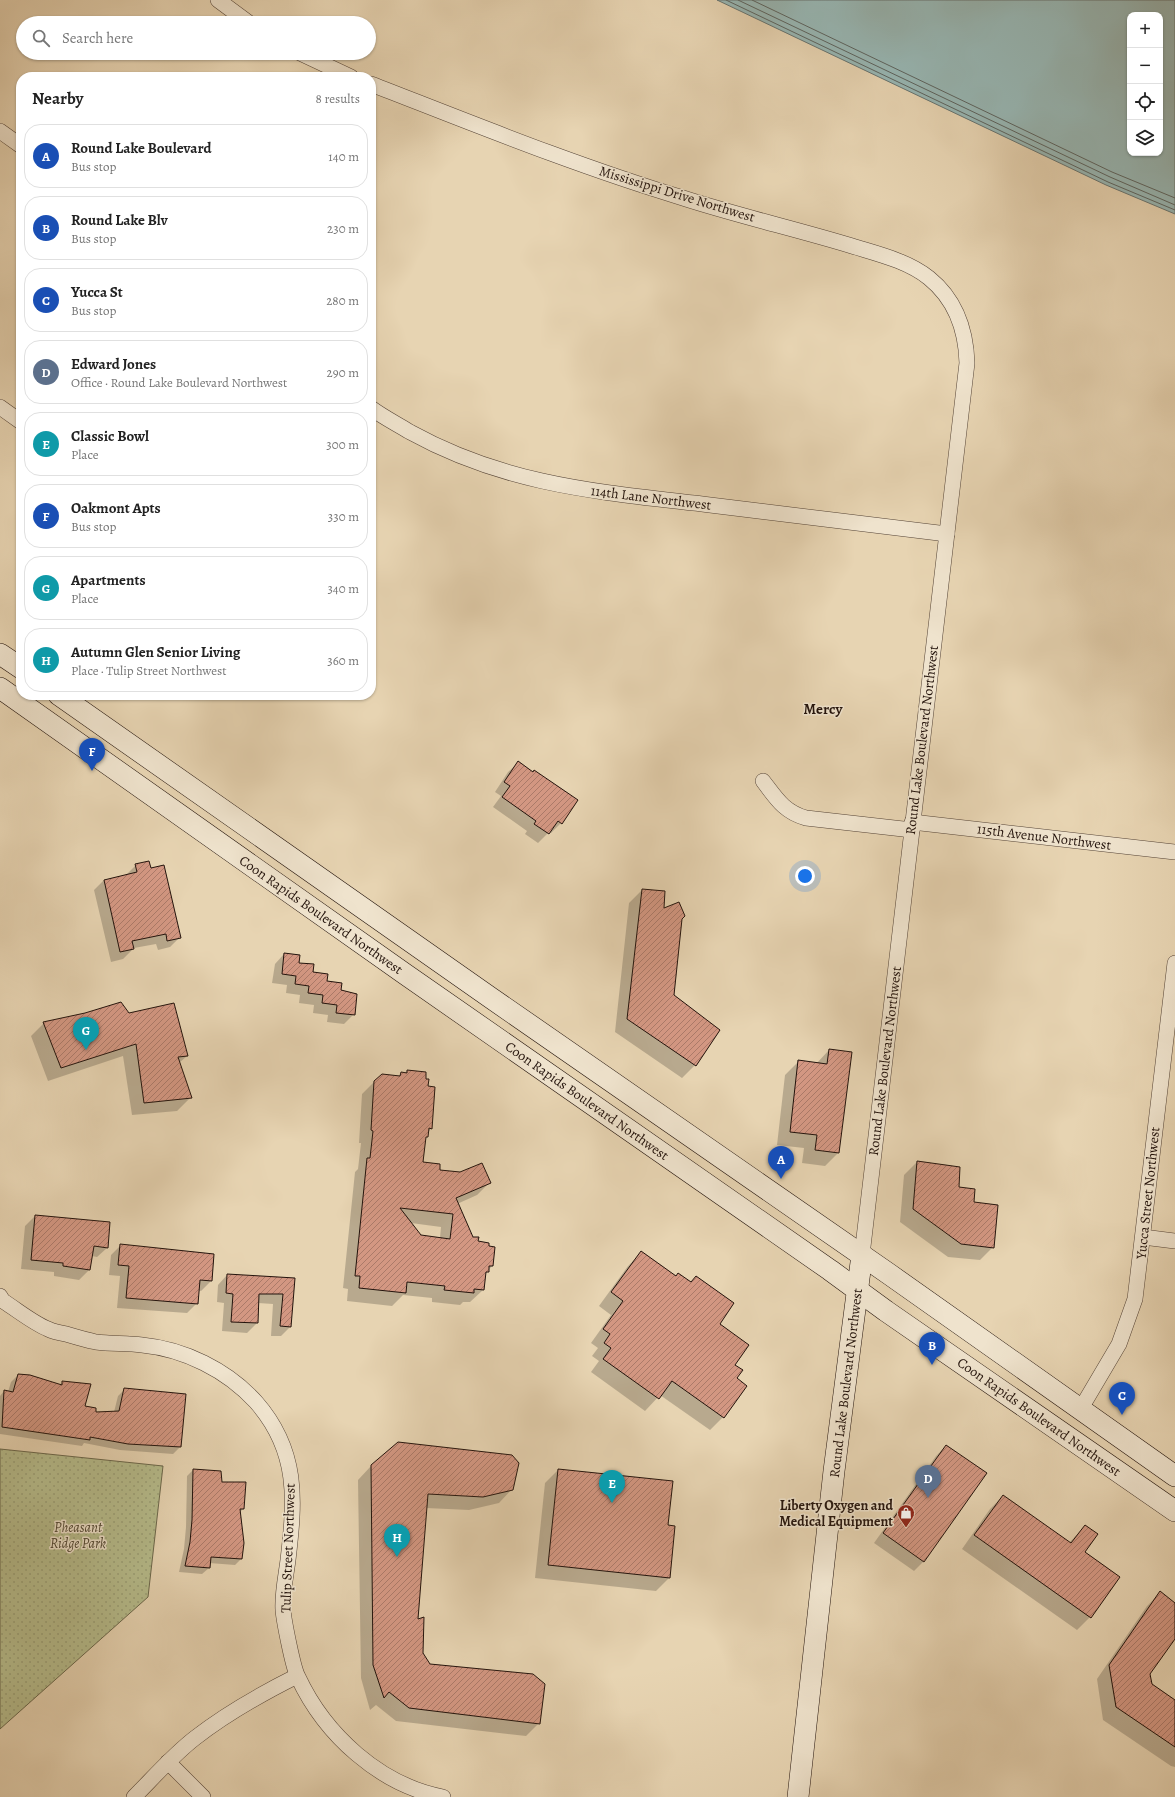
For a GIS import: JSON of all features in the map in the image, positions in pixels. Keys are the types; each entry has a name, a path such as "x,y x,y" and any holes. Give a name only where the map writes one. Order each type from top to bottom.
{"main road":[{"path":"0,654 16,665"},
{"name":"Coon Rapids Boulevard Northwest","path":"0,688 16,699"},
{"name":"Coon Rapids Boulevard Northwest","path":"17,700 398,970 1175,1511"},
{"path":"66,700 491,998 862,1255 1175,1476"},
{"name":"Round Lake Boulevard Northwest","path":"798,1797 834,1471 862,1255"}],"street":[{"path":"218,0 240,16"},
{"path":"315,60 340,72"},
{"name":"Mississippi Drive Northwest","path":"376,86 568,160 632,182 686,199 812,233 911,266 943,291 955,310 962,326"},
{"path":"0,131 16,142"},
{"name":"Round Lake Boulevard Northwest","path":"862,1255 967,363 967,347 962,326"},
{"path":"0,407 16,418"},
{"name":"114th Lane Northwest","path":"376,411 419,437 451,453 499,471 552,485 947,534"},
{"name":"115th Avenue Northwest","path":"762,781 784,807 794,815 806,818 912,826 1175,852"},
{"name":"Yucca Street Northwest","path":"1080,1410 1112,1359 1130,1318 1136,1299 1175,963"},
{"path":"1143,1237 1175,1241"},
{"name":"Tulip Street Northwest","path":"1,1300 48,1329 97,1342 144,1345 180,1352 204,1362 231,1380 256,1402 271,1424 288,1457 293,1485 293,1512 283,1610 297,1676"},
{"path":"134,1797 168,1762 195,1738 226,1716 262,1694 297,1676 332,1730 352,1750 395,1781 433,1795 443,1797"},
{"path":"168,1762 203,1797"}],"green space":[{"name":"Pheasant Ridge Park","path":"0,1449 163,1466 148,1597 0,1729"}],"water":[{"path":"717,0 1175,0 1175,214 1106,185"}],"building":[{"path":"518,761 578,800 562,824 558,821 549,834 534,824 536,821 502,797 510,786 504,782"},
{"path":"149,861 151,868 164,865 181,938 167,941 166,934 132,941 134,949 120,952 104,880 137,872 135,864"},
{"path":"642,889 665,891 664,908 679,902 685,916 682,919 674,995 720,1030 696,1066 627,1019"},
{"path":"284,953 300,955 299,963 314,964 313,972 328,974 327,981 342,983 341,990 357,994 355,1015 336,1013 337,1005 322,1003 323,995 308,993 309,986 295,984 296,976 282,974"},
{"path":"121,1002 129,1013 174,1003 188,1056 178,1057 192,1098 144,1103 136,1044 61,1068 43,1022 85,1013"},
{"path":"829,1049 852,1052 839,1153 815,1150 817,1135 790,1132 798,1060 827,1064"},
{"path":"407,1070 426,1072 426,1079 429,1079 428,1086 435,1087 432,1129 429,1128 428,1137 426,1137 423,1162 440,1164 440,1170 460,1172 482,1163 491,1183 456,1198 473,1237 479,1237 478,1241 489,1243 489,1246 495,1247 493,1266 489,1266 489,1272 486,1272 484,1290 474,1289 474,1293 444,1290 445,1286 407,1282 406,1293 359,1288 360,1276 355,1276 367,1158 370,1158 373,1131 371,1130 374,1081 382,1074 400,1076 401,1072 407,1073","holes":["400,1208 453,1214 450,1239 421,1235"]},
{"path":"917,1161 960,1167 959,1187 975,1189 974,1202 998,1205 994,1248 961,1244 913,1209"},
{"path":"35,1215 110,1222 108,1248 94,1246 90,1270 63,1266 63,1263 31,1260"},
{"path":"120,1244 214,1254 212,1281 200,1280 198,1304 126,1298 129,1266 118,1265"},
{"path":"641,1251 676,1276 678,1273 691,1282 696,1276 734,1303 720,1324 749,1345 735,1365 743,1370 737,1378 747,1386 724,1418 672,1381 659,1399 603,1359 611,1348 604,1343 610,1334 603,1329 623,1301 611,1292"},
{"path":"227,1274 295,1278 291,1327 280,1326 283,1294 259,1294 258,1323 231,1322 233,1294 226,1293"},
{"path":"18,1374 30,1375 62,1385 62,1381 91,1384 85,1406 96,1408 96,1412 119,1411 124,1388 186,1394 181,1447 128,1444 90,1437 90,1440 2,1427 4,1390 13,1392"},
{"path":"398,1442 512,1455 519,1463 513,1490 483,1497 428,1494 418,1619 424,1617 423,1653 430,1664 533,1674 545,1684 540,1724 409,1708 389,1692 384,1698 373,1665 371,1465"},
{"path":"946,1445 987,1473 924,1562 883,1533"},
{"path":"193,1469 221,1471 222,1482 246,1482 244,1509 240,1509 244,1543 242,1559 211,1557 210,1568 185,1566 190,1542 192,1520"},
{"path":"558,1469 673,1481 668,1525 675,1526 670,1578 548,1565"},
{"path":"1003,1495 1071,1543 1085,1525 1098,1534 1085,1552 1120,1577 1091,1618 974,1535"},
{"path":"1160,1591 1175,1603 1175,1639 1150,1674 1152,1684 1175,1700 1175,1747 1116,1707 1109,1665"}],"place":[{"name":"Oakmont Apts","path":"92,771"},
{"name":"Apartments","path":"86,1050"},
{"name":"Round Lake Boulevard","path":"781,1179"},
{"name":"Round Lake Blv","path":"932,1365"},
{"name":"Yucca St","path":"1122,1415"},
{"name":"Edward Jones","path":"928,1498"},
{"name":"Classic Bowl","path":"612,1503"},
{"name":"Liberty Oxygen and Medical Equipment","path":"906,1528"},
{"name":"Autumn Glen Senior Living","path":"397,1557"}],"district":[{"name":"Mercy","path":"823,709"}]}
